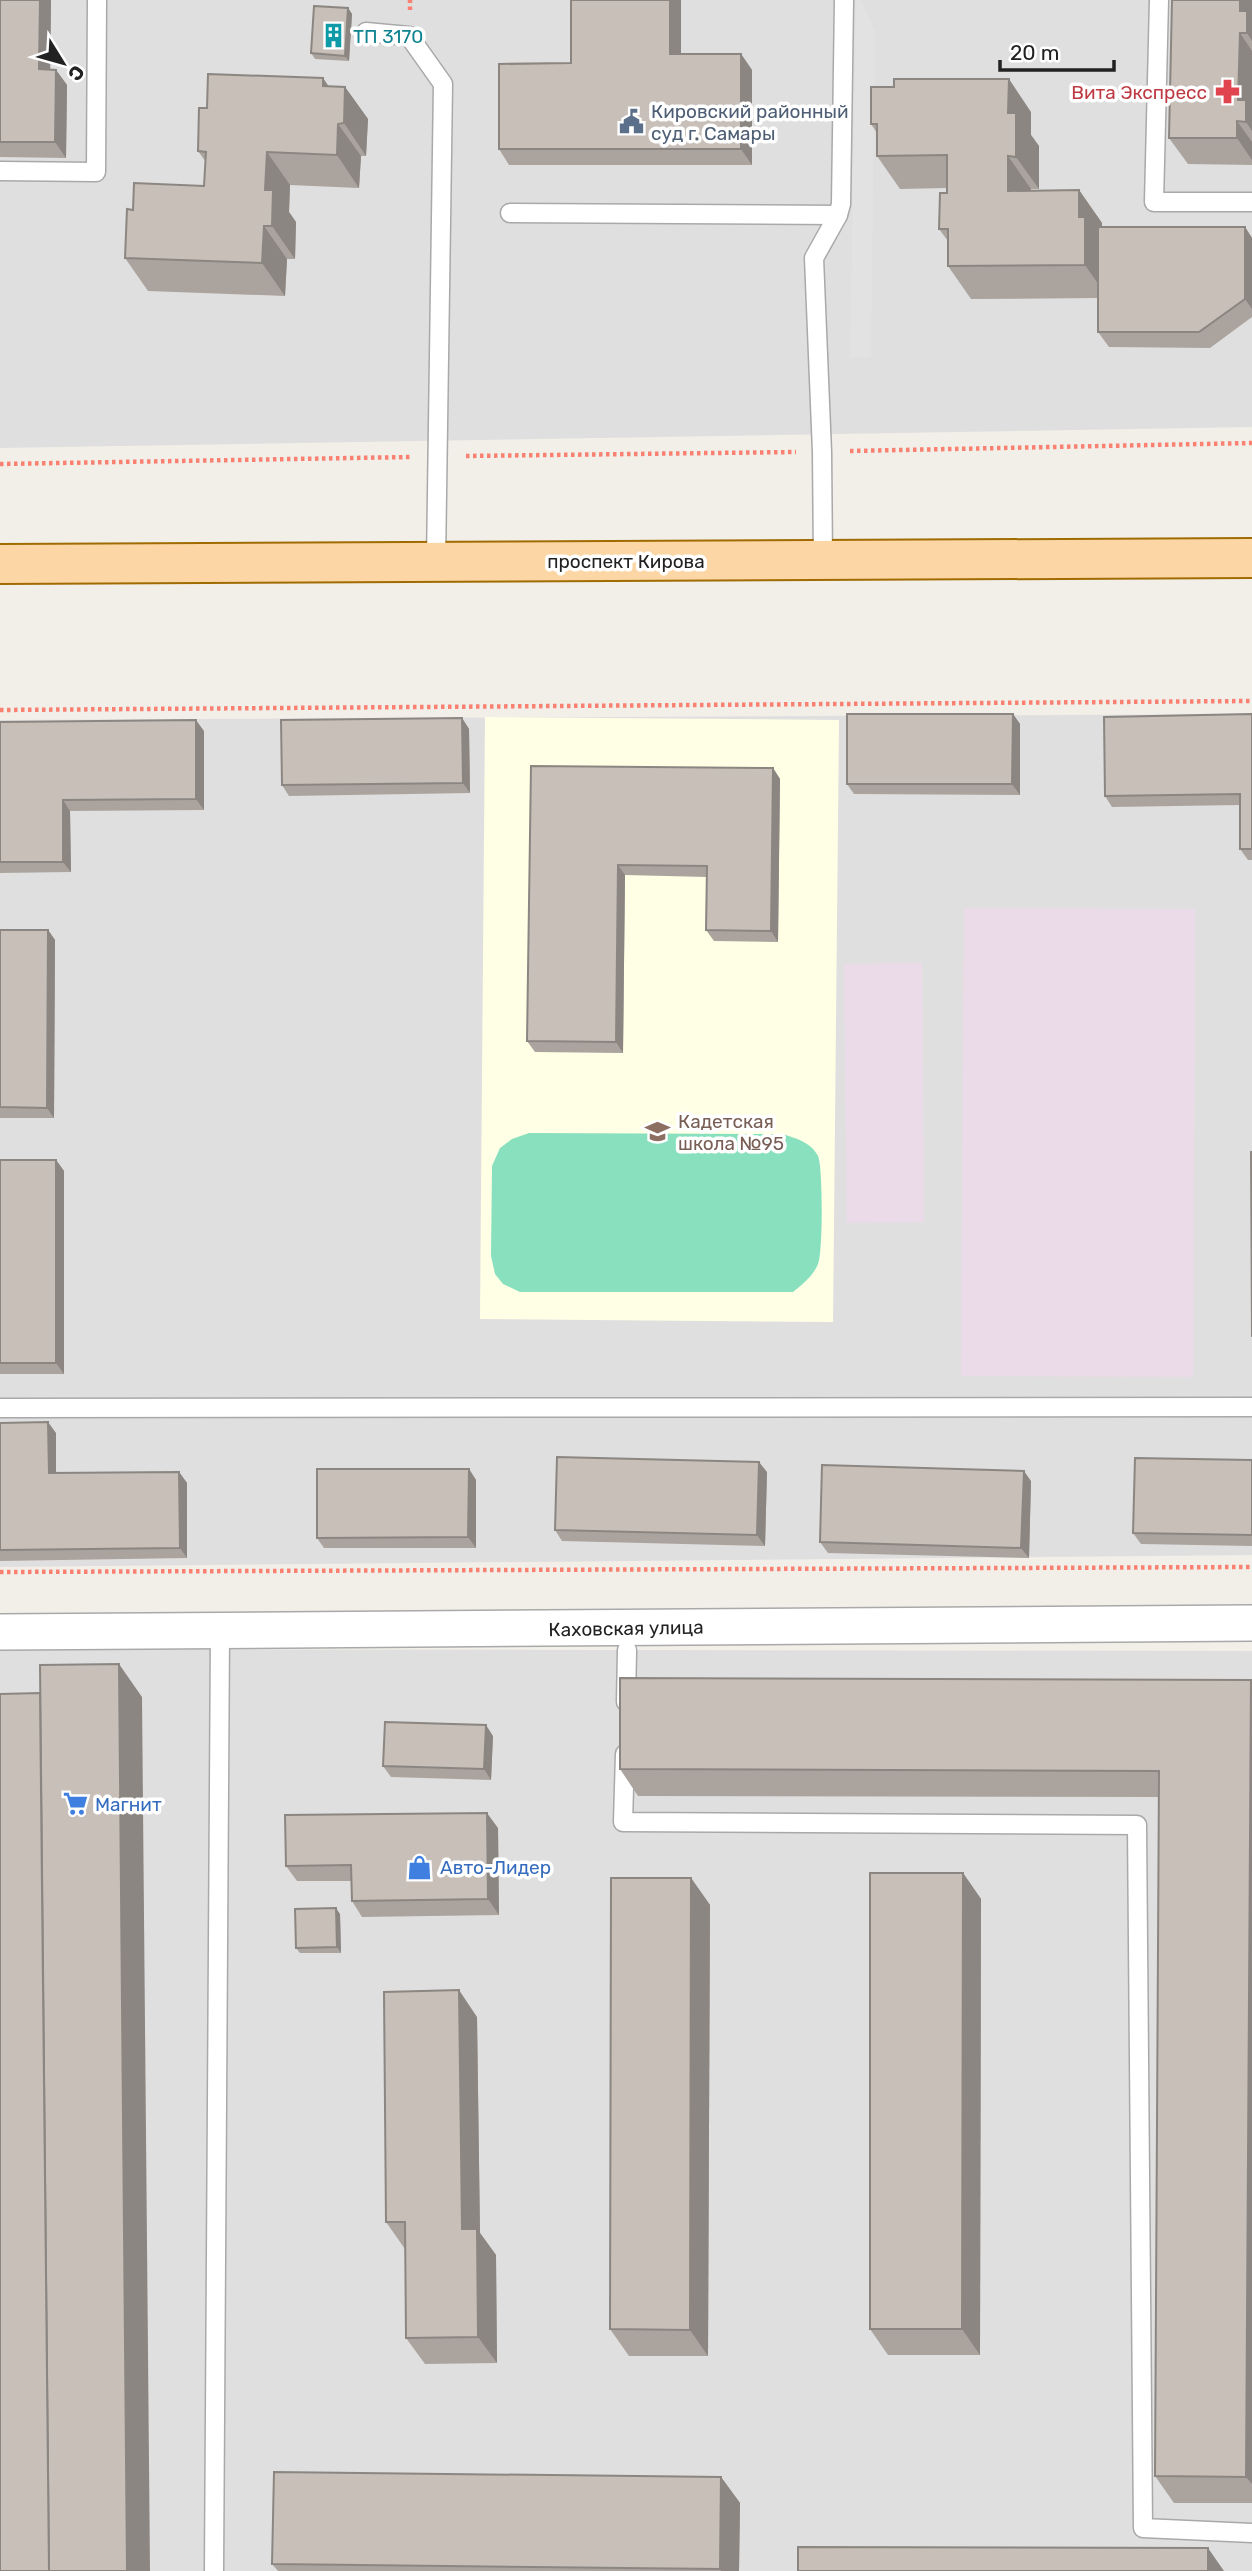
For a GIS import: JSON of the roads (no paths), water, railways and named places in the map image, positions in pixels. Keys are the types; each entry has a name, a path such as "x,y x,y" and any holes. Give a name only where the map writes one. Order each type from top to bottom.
{"main road":[{"name":"проспект Кирова","path":"0,564 1252,558"}],"street":[{"name":"Каховская улица","path":"0,1632 1252,1623"}],"lane":[{"path":"0,171 96,172 97,0"},
{"path":"823,560 822,452 814,258 838,215 841,204 844,0"},
{"path":"1159,0 1154,202 1252,202"},
{"path":"366,32 409,36 443,84 436,562"},
{"path":"510,213 838,215"},
{"path":"0,1408 1252,1406"},
{"path":"214,2571 220,1632"},
{"path":"626,1716 627,1650"},
{"path":"625,1743 623,1822 1137,1825 1143,2528 1252,2533"}],"place":[{"name":"ТП 3170","path":"333,36"},
{"name":"Вита Экспресс","path":"1227,92"},
{"name":"Кировский районный суд г. Самары","path":"631,122"},
{"name":"Кадетская школа №95","path":"658,1132"},
{"name":"Магнит","path":"75,1804"},
{"name":"Авто-Лидер","path":"420,1867"}]}
